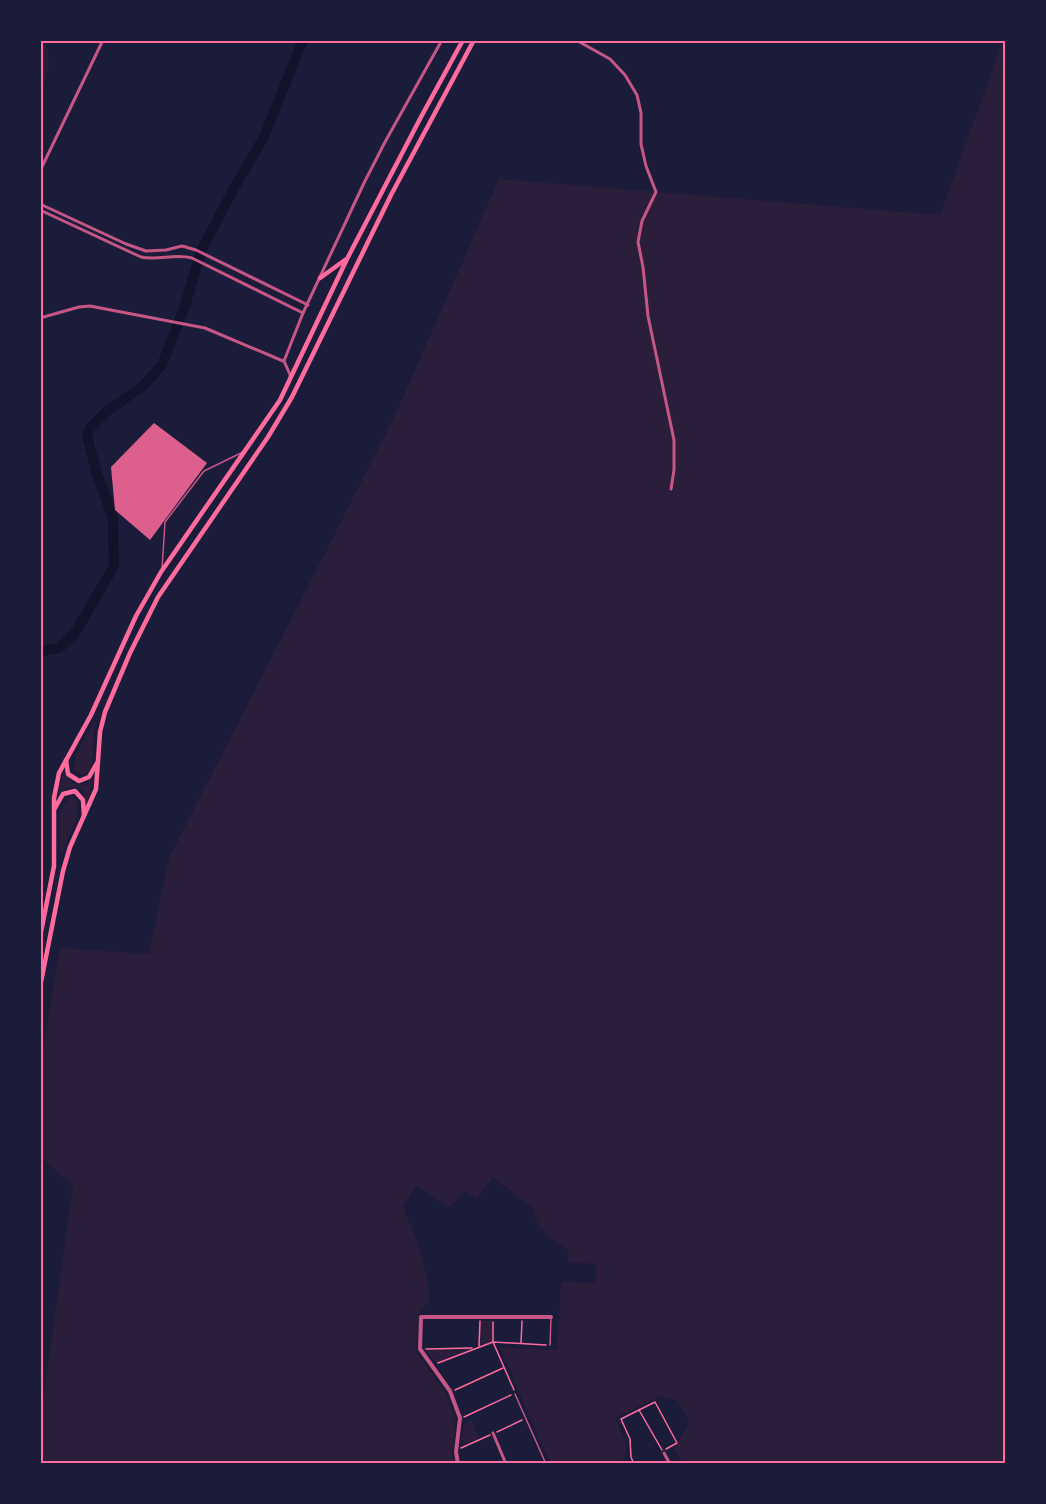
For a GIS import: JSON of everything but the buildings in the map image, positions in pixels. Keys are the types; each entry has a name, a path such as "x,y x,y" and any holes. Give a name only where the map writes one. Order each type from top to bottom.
{"highway":[{"path":"40,937 54,866 55,784 67,758 91,715 132,625 161,572 280,400 347,259 463,40"},
{"path":"40,987 63,871 70,848 96,789 100,732 105,712 143,625 158,597 268,437 292,398 391,195 474,40"},
{"path":"320,278 347,259"},
{"path":"67,758 68,774 79,781 89,777 97,763"},
{"path":"53,811 63,794 75,791 83,800 84,819"}],"street":[{"path":"40,171 103,40"},
{"path":"284,361 303,313 385,142 442,40"},
{"path":"576,40 610,59 625,75 639,99 641,144 656,192 642,221 638,242 648,316 674,440 674,470 671,489"},
{"path":"40,204 146,251 182,246 196,250 308,305"},
{"path":"40,210 141,257 157,260 184,256 192,258 303,313"},
{"path":"40,318 90,306 205,328 284,361 291,377"},
{"path":"458,1464 456,1449 460,1418 450,1392 420,1349 422,1317 550,1317"},
{"path":"494,1433 506,1464"},
{"path":"663,1452 670,1464"}],"lane":[{"path":"161,572 165,522 204,471 244,452"},
{"path":"550,1317 550,1345"},
{"path":"515,1394 546,1464"}],"path":[{"path":"478,1348 480,1317"},
{"path":"460,1418 515,1394 493,1342 493,1317"},
{"path":"521,1344 522,1317"},
{"path":"431,1365 493,1342 550,1345"},
{"path":"420,1349 478,1348"},
{"path":"450,1392 504,1368"},
{"path":"628,1464 630,1439 621,1419 639,1410 655,1402 677,1443 663,1452 639,1410"},
{"path":"630,1457 634,1464"}],"shaded area":[{"path":"41,40 44,41 49,60 48,71 41,90"},
{"path":"1003,41 1005,41 1005,1463 682,1463 674,1449 689,1423 678,1401 660,1396 615,1418 627,1446 623,1463 550,1463 500,1348 557,1350 561,1282 595,1283 596,1264 568,1262 568,1250 556,1243 538,1225 533,1209 493,1177 476,1198 464,1191 450,1207 416,1186 403,1206 420,1252 430,1300 418,1315 416,1352 446,1393 456,1420 452,1452 455,1463 41,1463 41,1416 73,1186 41,1157 41,1061 60,948 149,954 169,858 393,420 499,179 940,215"},
{"path":"95,721 92,768 83,775 74,771 75,757"},
{"path":"63,773 75,784 86,785 94,775 87,804 82,789 68,788 58,795"},
{"path":"72,796 77,802 77,816 61,856 60,816 66,801"},
{"path":"480,1321 493,1321 493,1342 479,1347"},
{"path":"476,1348 436,1364 425,1349"},
{"path":"471,1419 479,1438 461,1445 464,1424"}],"waterway":[{"path":"40,651 59,648 75,633 114,566 113,518 96,471 87,436 90,428 106,412 144,385 162,365 185,306 201,251 264,137 303,40"}]}
